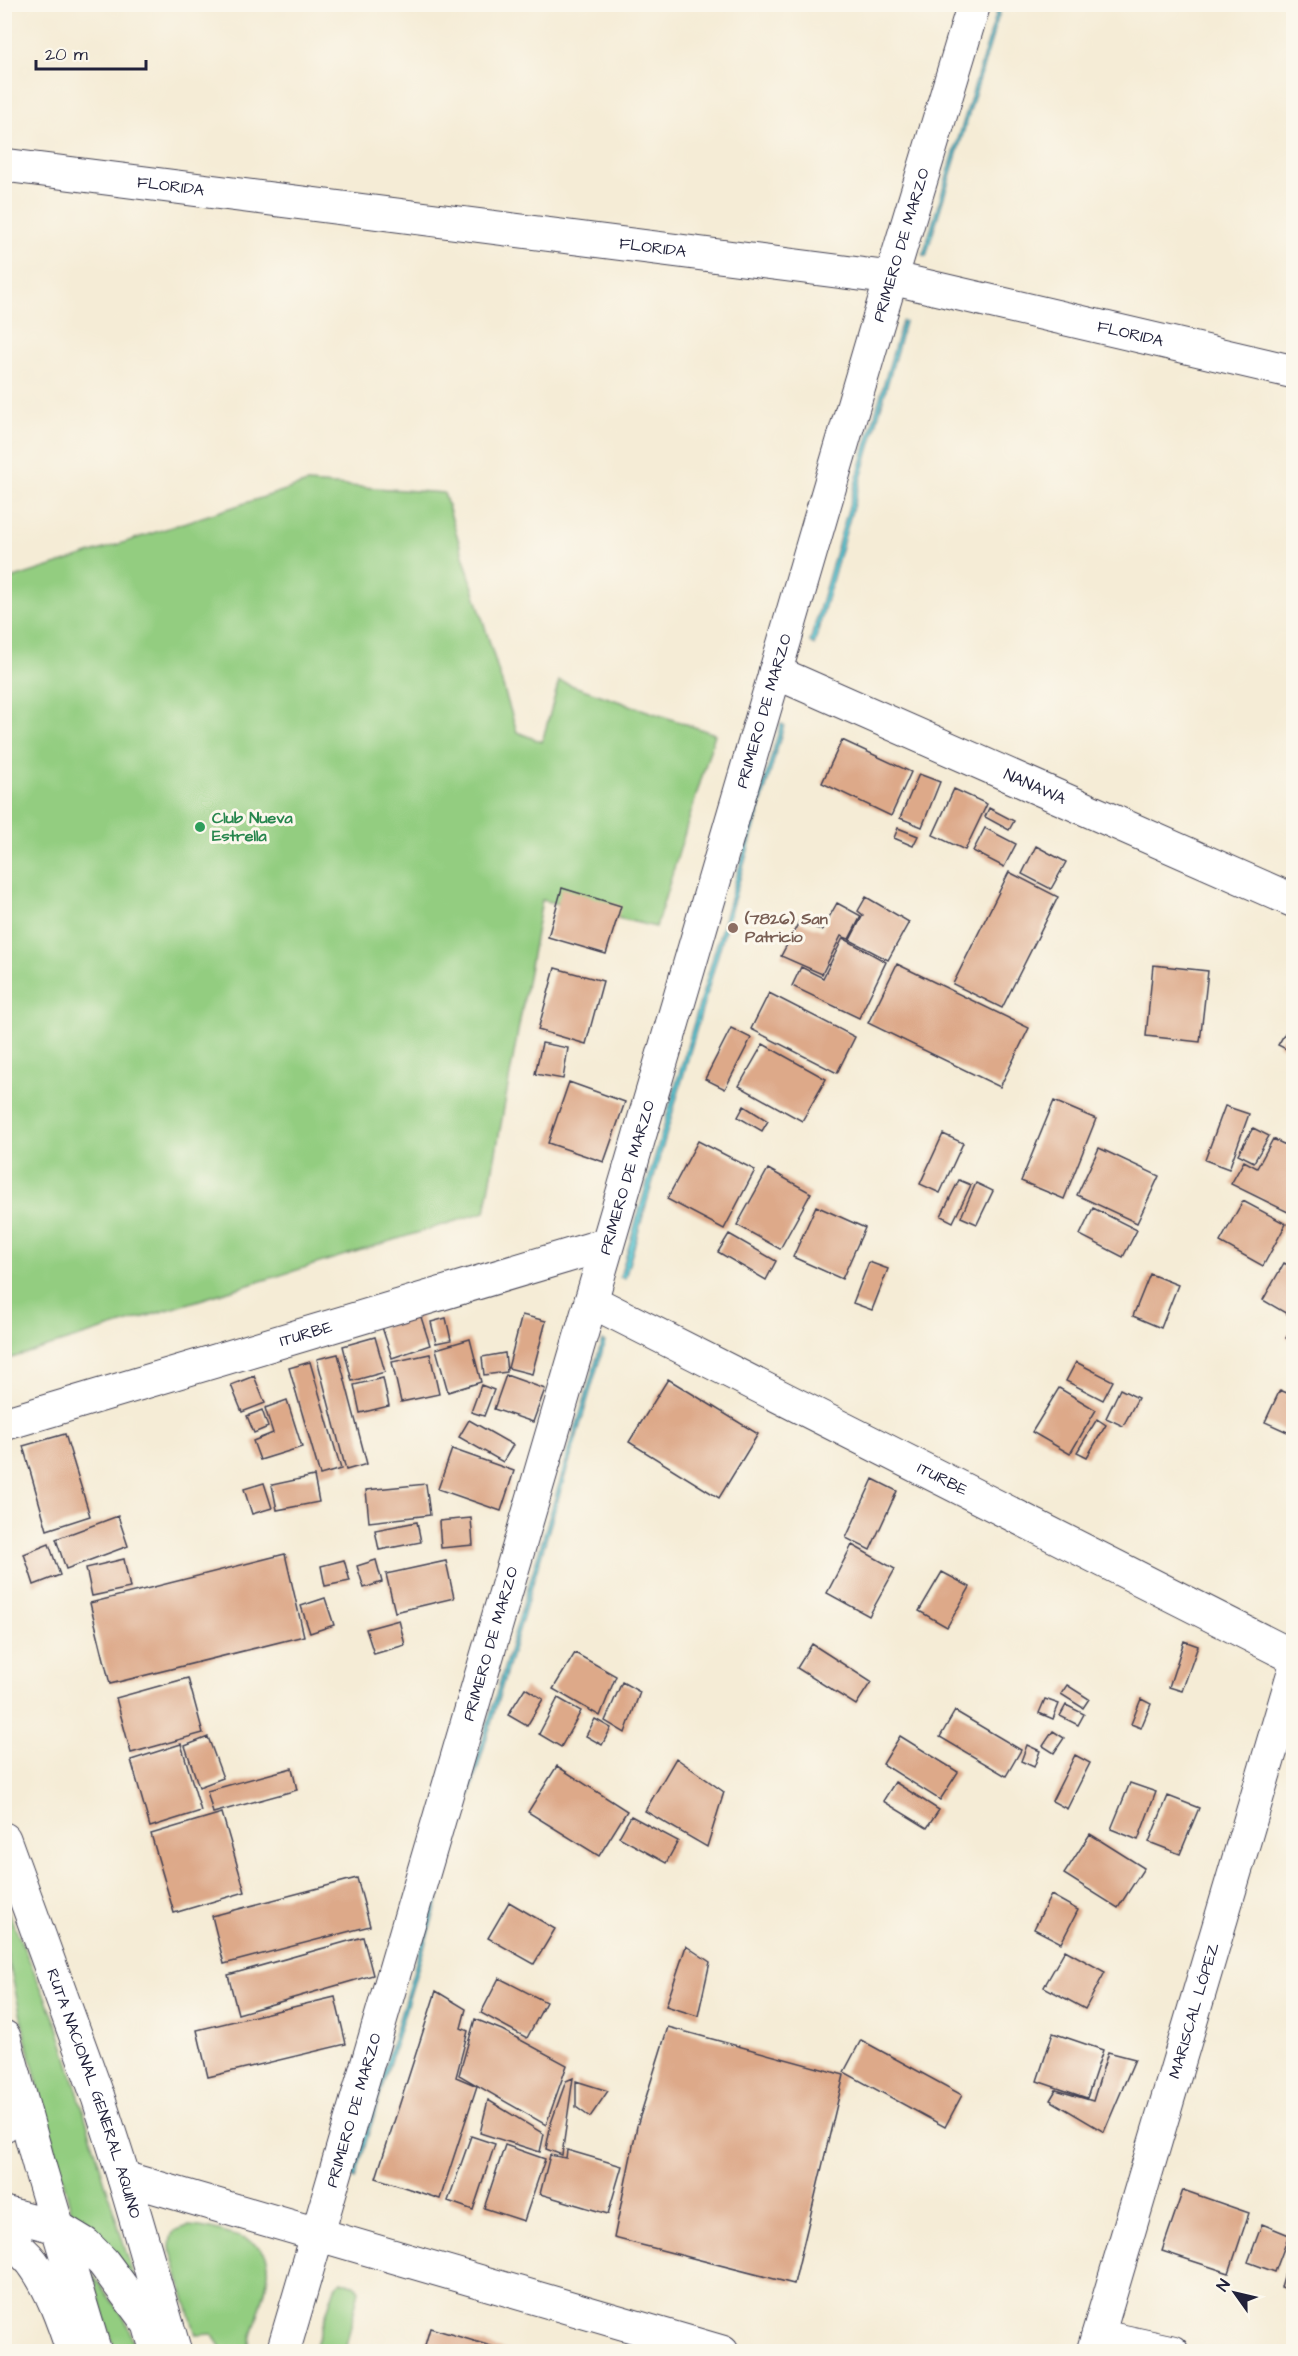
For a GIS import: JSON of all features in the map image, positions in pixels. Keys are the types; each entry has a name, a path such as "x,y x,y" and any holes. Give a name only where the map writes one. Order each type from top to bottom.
{"main road":[{"name":"PRIMERO DE MARZO","path":"283,2352 775,672 974,4"},
{"name":"FLORIDA","path":"4,165 891,278 1293,372"},
{"name":"NANAWA","path":"775,672 1293,901"},
{"name":"ITURBE","path":"4,1424 608,1244"},
{"name":"ITURBE","path":"591,1301 1293,1657"},
{"name":"MARISCAL LÓPEZ","path":"1096,2344 1293,1672"},
{"name":"RUTA NACIONAL GENERAL AQUINO","path":"4,1839 66,2005 124,2178 175,2352"},
{"path":"4,2037 94,2352"},
{"path":"4,2125 11,2110 15,2076"},
{"path":"124,2178 722,2352"},
{"path":"4,2213 57,2227 85,2244 125,2290 150,2324 157,2352"},
{"path":"4,2236 31,2260 45,2281 66,2329 73,2352"},
{"path":"1096,2344 1172,2352"}],"green space":[{"path":"307,483 444,493 517,732 542,742 559,681 715,734 656,927 542,900 485,1212 5,1360 5,581"},
{"path":"4,1902 58,2027 136,2285 71,2210 26,2040 5,1944"},
{"path":"188,2226 208,2228 244,2238 262,2250 266,2257 268,2276 266,2288 248,2351 223,2351 212,2334 196,2335 170,2248 174,2231"},
{"path":"91,2272 126,2321 136,2351 115,2351"},
{"path":"341,2281 356,2286 359,2290 345,2351 314,2351 335,2287"}],"water":[{"path":"999,5 1002,5 926,256 923,255"},
{"path":"902,321 905,322 814,645 810,642"},
{"path":"781,724 784,725 625,1278 620,1277"},
{"path":"602,1341 605,1342 355,2179 352,2177"}],"building":[{"path":"842,740 911,772 891,816 822,783"},
{"path":"919,774 940,782 922,827 900,818"},
{"path":"954,789 987,804 965,850 933,835"},
{"path":"989,808 1014,821 1009,830 985,817"},
{"path":"898,828 918,836 913,846 894,838"},
{"path":"985,828 1016,844 1004,867 973,851"},
{"path":"1036,846 1066,862 1051,889 1022,874"},
{"path":"1009,872 1058,897 1002,1008 953,984"},
{"path":"562,888 621,906 606,954 548,937"},
{"path":"866,897 909,922 888,960 850,940 863,915 858,911"},
{"path":"837,903 861,916 849,939 841,936 822,974 781,956 799,922 822,930"},
{"path":"843,938 886,962 859,1018 792,986 801,967 823,978"},
{"path":"897,964 1029,1028 1000,1087 868,1023"},
{"path":"1153,965 1208,971 1200,1042 1146,1036"},
{"path":"555,968 603,981 586,1044 538,1030"},
{"path":"769,993 855,1037 837,1073 751,1029"},
{"path":"1294,1018 1294,1053 1278,1045"},
{"path":"731,1028 751,1038 725,1089 705,1079"},
{"path":"542,1043 568,1048 563,1079 535,1074"},
{"path":"763,1044 826,1079 802,1121 739,1086"},
{"path":"569,1082 625,1102 604,1162 548,1143"},
{"path":"1054,1101 1096,1119 1064,1199 1021,1181"},
{"path":"744,1106 768,1121 762,1131 738,1117"},
{"path":"1225,1106 1249,1114 1229,1169 1205,1160"},
{"path":"1253,1128 1269,1136 1254,1162 1238,1154"},
{"path":"943,1134 963,1143 940,1193 920,1184"},
{"path":"1273,1139 1294,1149 1294,1215 1231,1184 1244,1161 1257,1168"},
{"path":"698,1141 755,1170 724,1229 667,1199"},
{"path":"1099,1148 1159,1176 1137,1223 1077,1195"},
{"path":"768,1169 811,1193 780,1249 737,1225"},
{"path":"959,1180 971,1185 953,1222 941,1216"},
{"path":"976,1183 993,1191 977,1224 961,1217"},
{"path":"1243,1201 1286,1224 1263,1266 1220,1242"},
{"path":"816,1206 865,1228 842,1279 793,1257"},
{"path":"1093,1208 1137,1230 1123,1257 1080,1235"},
{"path":"729,1234 776,1261 766,1280 718,1252"},
{"path":"869,1262 888,1269 872,1310 853,1303"},
{"path":"1284,1263 1294,1268 1294,1318 1263,1300"},
{"path":"1150,1274 1178,1285 1161,1328 1133,1316"},
{"path":"420,1314 430,1345 392,1358 382,1327"},
{"path":"522,1315 546,1321 532,1374 508,1368"},
{"path":"446,1318 451,1340 436,1343 431,1322"},
{"path":"1294,1325 1294,1343 1286,1338"},
{"path":"375,1337 385,1372 352,1381 343,1346"},
{"path":"470,1339 481,1382 448,1392 436,1349"},
{"path":"505,1353 507,1372 484,1375 482,1357"},
{"path":"338,1354 367,1464 346,1470 317,1359"},
{"path":"430,1354 439,1394 401,1402 392,1362"},
{"path":"310,1362 341,1469 320,1475 289,1368"},
{"path":"1076,1362 1113,1381 1103,1400 1066,1381"},
{"path":"506,1375 545,1389 533,1422 494,1409"},
{"path":"254,1376 265,1403 242,1412 231,1385"},
{"path":"383,1378 389,1406 360,1413 354,1385"},
{"path":"668,1379 758,1434 719,1498 629,1442"},
{"path":"481,1385 494,1390 484,1416 471,1412"},
{"path":"1059,1388 1096,1410 1070,1454 1032,1432"},
{"path":"1120,1389 1138,1398 1123,1426 1106,1418"},
{"path":"1280,1390 1294,1396 1294,1435 1265,1422"},
{"path":"287,1400 302,1447 260,1460 253,1441 273,1433 265,1408"},
{"path":"262,1410 268,1427 254,1433 247,1416"},
{"path":"1097,1419 1106,1425 1087,1457 1077,1452"},
{"path":"469,1420 513,1445 503,1462 459,1437"},
{"path":"65,1434 90,1516 47,1530 23,1446"},
{"path":"452,1449 514,1471 501,1511 438,1489"},
{"path":"314,1476 319,1502 277,1510 272,1485"},
{"path":"873,1479 897,1491 870,1550 846,1538"},
{"path":"264,1483 272,1508 252,1514 244,1489"},
{"path":"426,1484 430,1515 369,1522 366,1490"},
{"path":"118,1516 128,1546 66,1569 56,1539"},
{"path":"471,1518 473,1545 441,1548 439,1521"},
{"path":"417,1522 421,1542 379,1550 375,1530"},
{"path":"49,1544 60,1575 34,1585 24,1554"},
{"path":"852,1545 895,1569 869,1616 827,1593"},
{"path":"285,1554 304,1636 110,1684 90,1603"},
{"path":"124,1559 130,1588 92,1596 86,1568"},
{"path":"344,1560 350,1581 325,1586 321,1566"},
{"path":"376,1560 382,1582 364,1588 357,1566"},
{"path":"446,1561 454,1598 395,1612 386,1574"},
{"path":"942,1572 970,1587 947,1627 919,1611"},
{"path":"325,1598 334,1625 310,1633 301,1606"},
{"path":"399,1620 405,1645 374,1654 366,1629"},
{"path":"1184,1641 1198,1646 1182,1691 1169,1687"},
{"path":"812,1644 871,1682 856,1705 797,1668"},
{"path":"575,1653 616,1676 600,1716 553,1689"},
{"path":"188,1678 203,1733 131,1753 116,1698"},
{"path":"622,1682 640,1692 625,1733 605,1721"},
{"path":"1067,1685 1089,1699 1083,1708 1061,1694"},
{"path":"525,1688 543,1699 527,1726 508,1715"},
{"path":"558,1698 581,1711 561,1747 539,1734"},
{"path":"1045,1699 1059,1704 1053,1719 1039,1713"},
{"path":"1141,1699 1151,1704 1141,1728 1131,1724"},
{"path":"1066,1705 1084,1714 1078,1725 1060,1716"},
{"path":"955,1711 1021,1750 1006,1776 940,1737"},
{"path":"595,1719 611,1728 602,1745 586,1736"},
{"path":"1053,1731 1064,1738 1054,1753 1043,1746"},
{"path":"900,1736 958,1772 940,1800 883,1764"},
{"path":"208,1737 223,1778 199,1787 185,1746"},
{"path":"181,1744 201,1811 150,1827 131,1760"},
{"path":"1027,1745 1040,1751 1034,1767 1021,1761"},
{"path":"1075,1755 1090,1763 1067,1809 1052,1801"},
{"path":"676,1758 724,1792 707,1847 645,1811"},
{"path":"557,1766 627,1811 599,1856 528,1812"},
{"path":"292,1768 297,1790 213,1813 207,1791"},
{"path":"895,1782 939,1810 927,1828 883,1801"},
{"path":"1130,1783 1156,1792 1138,1840 1111,1829"},
{"path":"1168,1796 1199,1808 1180,1854 1149,1842"},
{"path":"222,1813 245,1892 174,1913 151,1834"},
{"path":"631,1816 678,1841 666,1863 619,1837"},
{"path":"1090,1834 1144,1868 1118,1908 1064,1874"},
{"path":"357,1878 370,1926 224,1964 212,1916"},
{"path":"1051,1895 1078,1910 1061,1943 1034,1929"},
{"path":"509,1902 555,1929 534,1964 488,1938"},
{"path":"363,1937 373,1975 238,2014 228,1975"},
{"path":"686,1946 710,1962 698,2016 666,2006"},
{"path":"1065,1950 1105,1972 1085,2009 1044,1987"},
{"path":"499,1978 546,2002 527,2038 481,2013"},
{"path":"436,1991 466,2009 461,2028 468,2031 456,2077 477,2086 440,2199 376,2178"},
{"path":"335,1997 346,2044 208,2077 197,2030"},
{"path":"475,2019 502,2030 567,2065 546,2125 459,2075"},
{"path":"668,2027 844,2075 794,2284 614,2238 637,2126"},
{"path":"1053,2033 1103,2050 1087,2098 1037,2081"},
{"path":"861,2040 962,2095 945,2127 844,2072"},
{"path":"1108,2052 1135,2059 1104,2132 1050,2100 1056,2090 1093,2101"},
{"path":"573,2078 562,2155 546,2149 551,2123 566,2081"},
{"path":"576,2081 608,2091 590,2117 576,2107"},
{"path":"488,2100 544,2134 540,2152 480,2133"},
{"path":"471,2136 495,2144 473,2210 448,2201"},
{"path":"505,2145 545,2159 524,2221 484,2208"},
{"path":"567,2150 622,2166 608,2214 540,2194 550,2155 566,2158"},
{"path":"1183,2190 1249,2213 1229,2273 1162,2251"},
{"path":"1262,2224 1289,2235 1275,2272 1248,2262"},
{"path":"1294,2245 1294,2291 1281,2287"},
{"path":"430,2328 508,2351 508,2352 423,2352"}],"place":[{"name":"Club Nueva Estrella","path":"200,827"},
{"name":"(7826) San Patricio","path":"733,928"}]}
